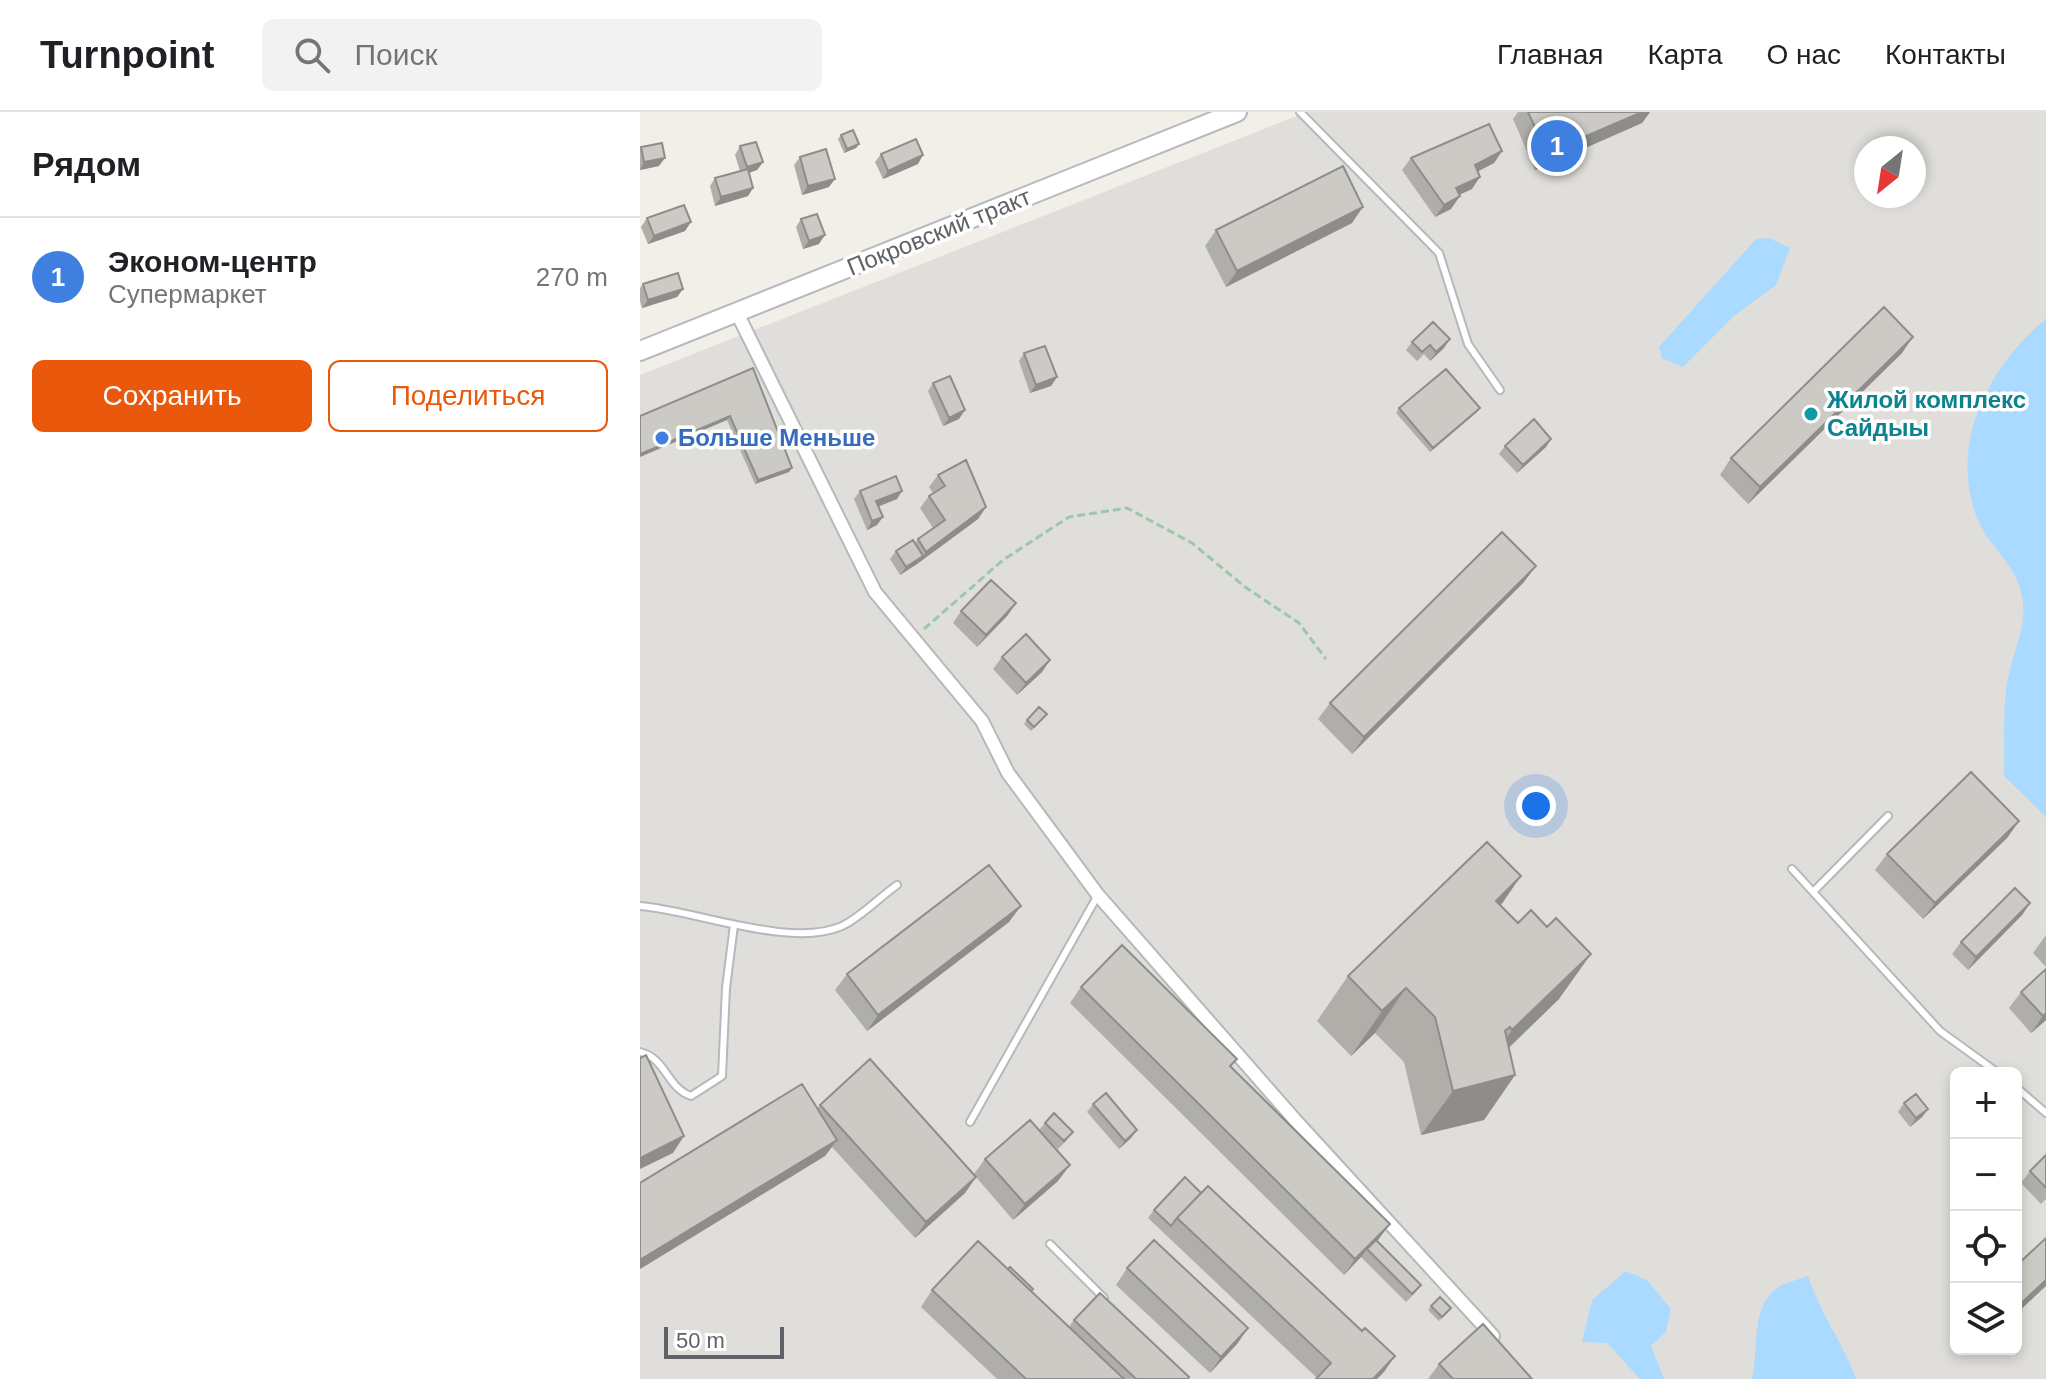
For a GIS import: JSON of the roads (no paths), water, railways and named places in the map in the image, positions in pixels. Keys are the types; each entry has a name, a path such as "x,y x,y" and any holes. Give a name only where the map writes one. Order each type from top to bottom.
{"main road":[{"name":"Покровский тракт","path":"640,351 1237,112"}],"street":[{"path":"737,313 875,592 982,721 1008,773 1098,895 1296,1121 1499,1344"}],"lane":[{"path":"1300,112 1439,253 1468,344 1500,390"},
{"path":"1813,892 1888,816"},
{"path":"1792,869 1940,1031 1990,1067"},
{"path":"640,906 674,908 734,925 776,931 841,926 897,885"},
{"path":"970,1122 1098,895"},
{"path":"640,1041 641,1052 659,1061 678,1092 691,1096 722,1076 726,988 734,925"},
{"path":"2022,1092 2046,1113"},
{"path":"1050,1244 1116,1310"}],"water":[{"path":"1769,238 1790,248 1776,285 1734,316 1683,367 1662,358 1659,347 1756,239"},
{"path":"2046,319 2046,817 2004,776 2006,691 2022,622 2023,602 2016,577 1977,518 1969,490 1968,462 1971,435 1991,383 2025,338"},
{"path":"1626,1271 1647,1280 1671,1309 1666,1332 1651,1346 1664,1379 1640,1379 1607,1343 1582,1342 1592,1300"},
{"path":"1808,1276 1856,1379 1752,1379 1759,1318 1768,1296 1784,1284"}],"place":[{"name":"Эконом-центр","path":"1557,146"},
{"name":"Жилой комплекс Сайдыы","path":"1811,414"},
{"name":"Больше Меньше","path":"662,438"}]}
